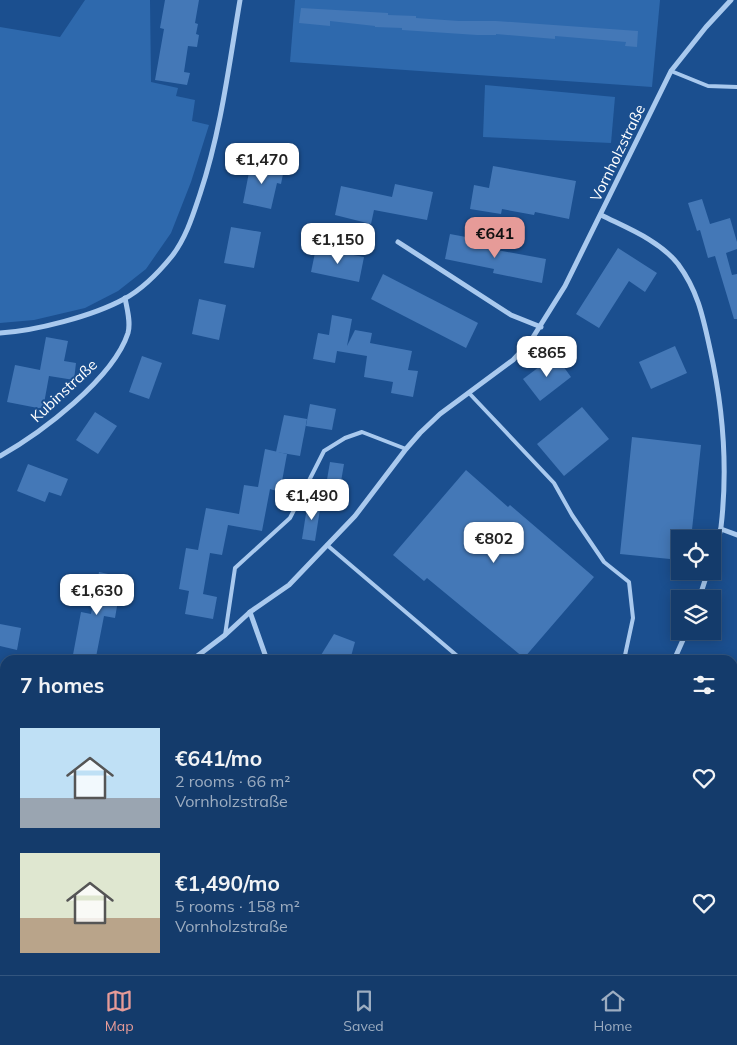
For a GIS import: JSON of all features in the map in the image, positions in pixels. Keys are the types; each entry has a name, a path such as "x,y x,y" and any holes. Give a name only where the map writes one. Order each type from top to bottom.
{"street":[{"path":"0,333 53,324 102,308 125,298 153,278 173,255 190,225 210,162 222,107 240,0"},
{"name":"Vornholzstraße","path":"199,655 225,635 250,612 288,585 355,516 406,449 440,414 513,360 530,342 565,286 671,71 706,27 731,0"},
{"path":"601,215 650,240 676,262 692,286 703,318 722,410 723,487 721,529 737,535"},
{"path":"398,242 511,315 541,326"},
{"name":"Kubinstraße","path":"0,456 24,443 64,412 111,363 123,343 128,330 125,298"},
{"path":"250,612 265,655"},
{"path":"676,655 683,640"}],"lane":[{"path":"671,71 708,86 737,87"},
{"path":"469,393 554,483 572,515 604,562 628,582 633,618 625,655"},
{"path":"225,635 235,568 290,518 324,451 345,438 362,432 406,449"},
{"path":"327,545 456,655"}],"shaded area":[{"path":"85,0 150,0 151,82 178,88 176,96 195,100 192,121 209,125 191,182 171,233 146,269 118,291 85,308 34,320 0,323 0,27 60,37"},
{"path":"295,0 660,0 652,87 290,62"},
{"path":"485,85 615,97 611,143 483,137"}],"building":[{"path":"165,0 199,0 195,23 198,24 196,34 199,35 197,47 188,46 184,72 190,73 187,85 155,80 164,29 160,28"},
{"path":"301,8 388,13 388,15 459,21 496,21 638,31 637,47 625,46 626,42 555,36 555,39 496,34 477,35 402,30 402,28 375,27 330,21 330,26 299,23"},
{"path":"251,162 284,169 281,184 277,183 271,209 243,203"},
{"path":"493,166 576,181 569,219 535,212 534,215 502,209 501,214 470,209 474,185 489,188"},
{"path":"395,184 433,192 427,220 374,210 371,224 335,215 341,186 392,197"},
{"path":"702,199 710,224 730,218 737,242 737,249 726,253 732,275 737,274 737,319 734,319 715,256 708,258 700,230 697,231 688,203"},
{"path":"231,227 261,232 254,268 224,263"},
{"path":"450,234 498,243 497,250 546,259 542,283 493,273 494,269 445,259"},
{"path":"316,248 364,257 359,282 311,272"},
{"path":"618,248 657,273 645,292 629,281 599,328 576,314"},
{"path":"383,274 478,323 466,348 371,299"},
{"path":"199,299 226,305 219,340 192,334"},
{"path":"332,315 352,319 347,346 355,330 372,333 370,343 412,351 408,370 418,371 413,397 391,393 393,382 364,377 367,356 337,351 335,363 313,359 318,333 329,335"},
{"path":"46,337 68,341 64,361 76,363 74,380 49,376 43,409 7,402 15,365 40,370"},
{"path":"675,346 687,373 651,389 639,362"},
{"path":"555,355 571,377 540,401 523,379"},
{"path":"142,356 162,363 149,399 129,392"},
{"path":"310,404 336,409 332,430 306,426"},
{"path":"582,407 609,439 564,476 537,444"},
{"path":"95,412 117,426 98,454 76,440"},
{"path":"284,415 307,419 300,456 276,452"},
{"path":"632,437 701,445 692,530 671,530 671,559 620,554"},
{"path":"265,449 287,454 280,492 270,489 262,531 228,525 222,555 210,553 203,594 217,597 213,619 185,614 189,591 179,589 186,548 198,550 206,508 239,514 244,485 258,487"},
{"path":"330,462 344,464 337,505 323,503"},
{"path":"28,464 68,479 61,496 49,492 45,502 17,491"},
{"path":"466,470 594,577 527,655 520,655 427,578 424,581 393,555"},
{"path":"308,501 321,503 315,541 302,539"},
{"path":"99,572 122,577 115,618 104,616 96,655 73,655 81,612 91,614"},
{"path":"0,624 21,628 17,650 0,646"},
{"path":"334,634 355,642 351,655 321,655"}]}
